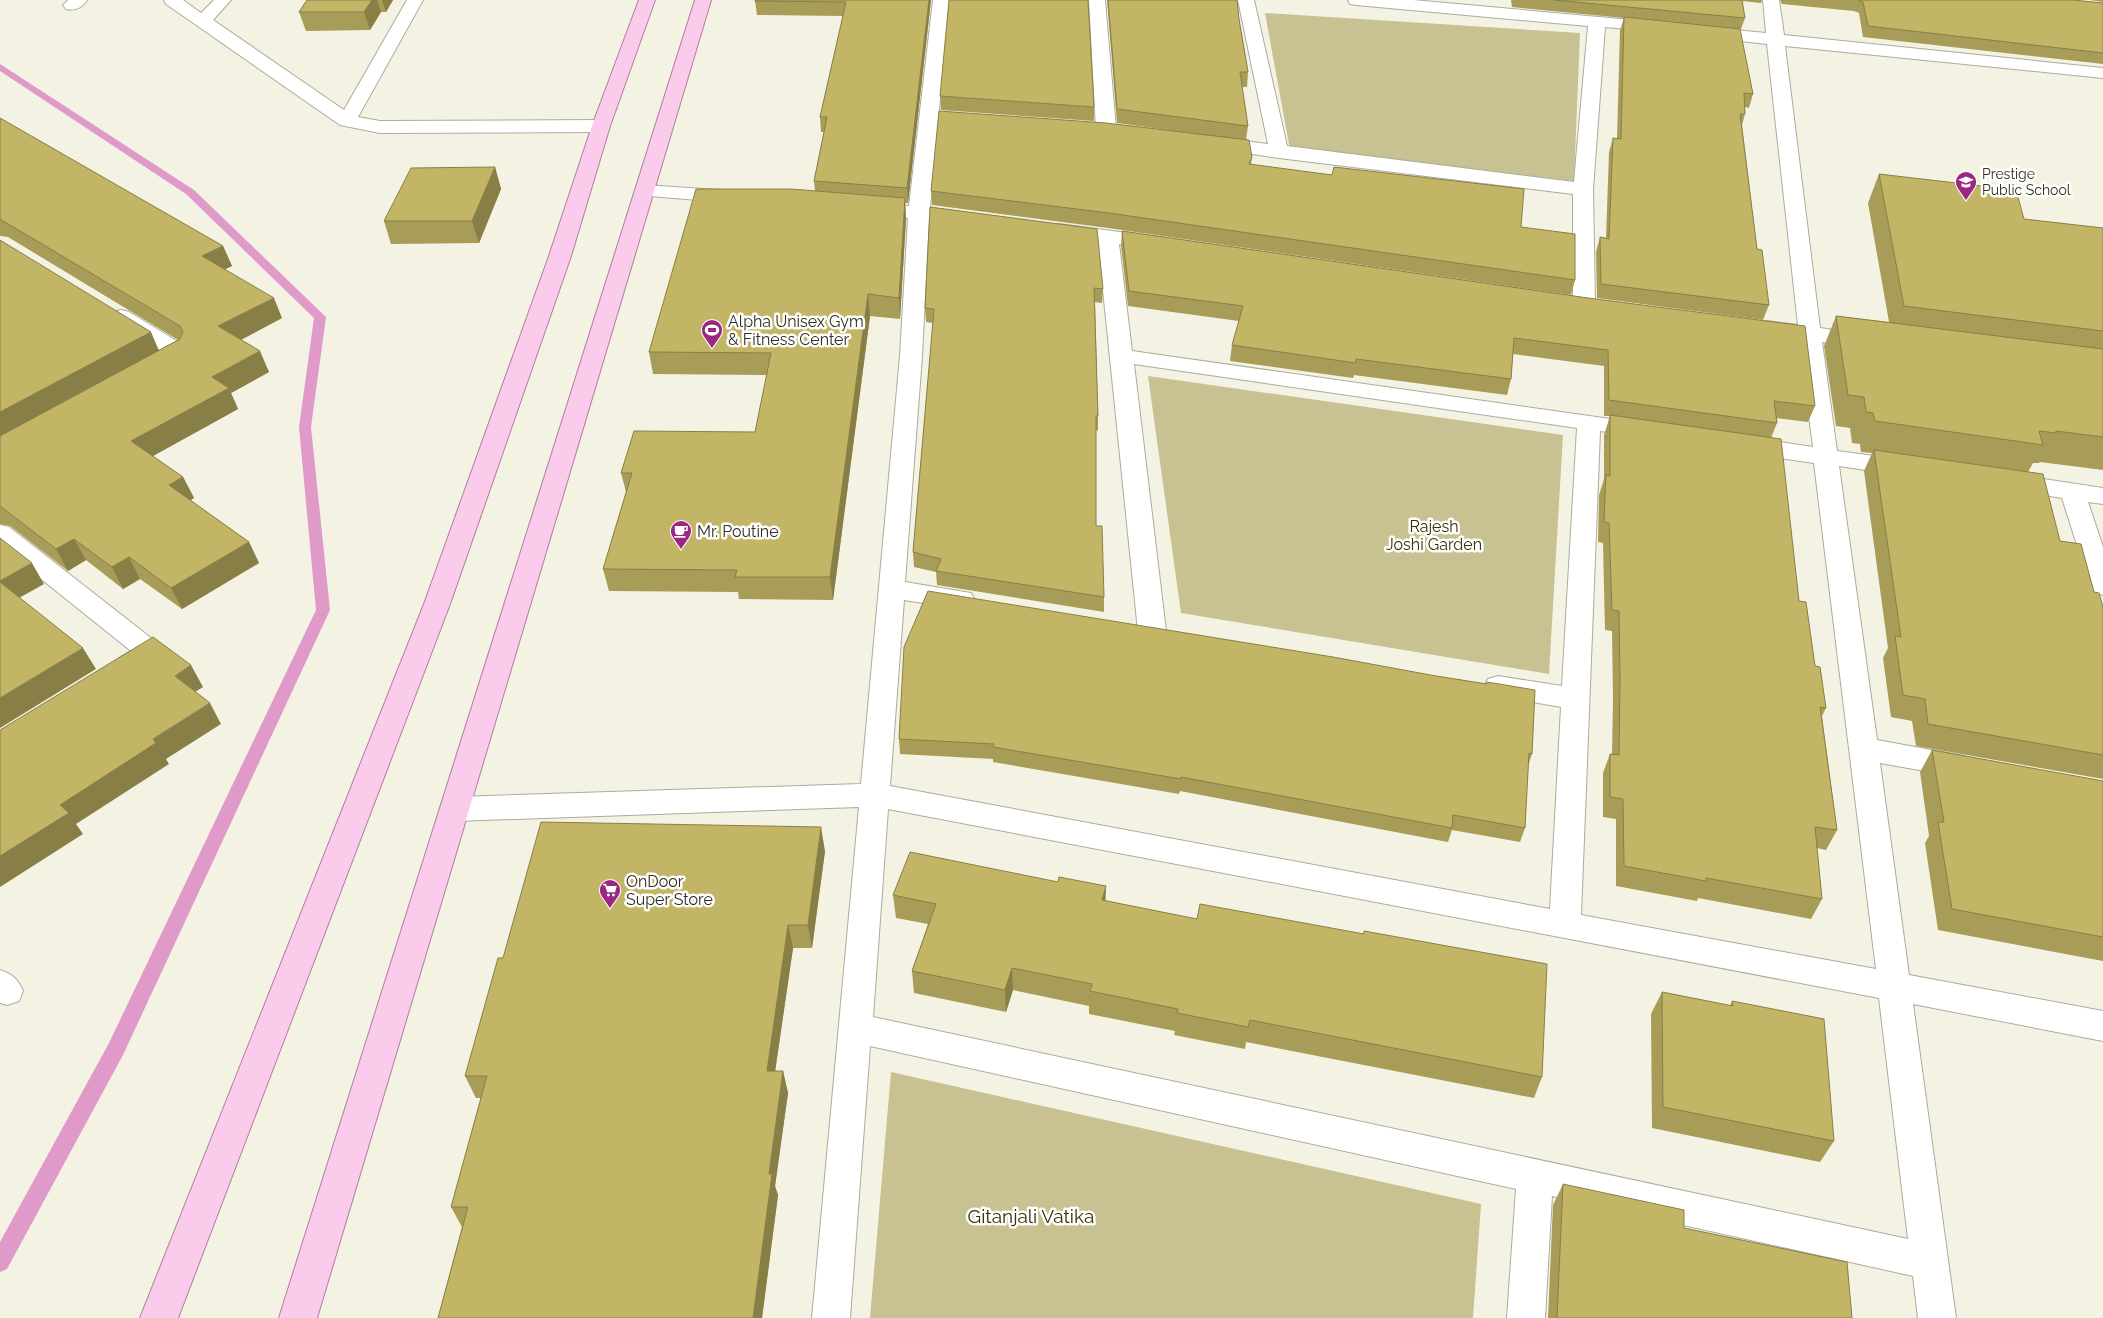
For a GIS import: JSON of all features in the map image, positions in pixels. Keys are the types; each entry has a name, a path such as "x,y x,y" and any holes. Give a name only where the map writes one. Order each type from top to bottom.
{"main road":[{"path":"159,1318 437,604 560,256 601,126 646,0"},
{"path":"298,1318 456,809 703,0"}],"street":[{"path":"172,0 347,121 380,127 601,126"},
{"path":"203,20 223,0"},
{"path":"347,121 415,0"},
{"path":"831,1318 911,356 919,212 940,118 941,0"},
{"path":"1087,128 1116,130 1097,0"},
{"path":"1246,0 1279,152"},
{"path":"1356,0 1672,29"},
{"path":"1771,0 1810,334 1937,1318"},
{"path":"1584,305 1582,189 1597,21"},
{"path":"1691,30 2103,73"},
{"path":"1192,140 1582,189"},
{"path":"645,190 753,199"},
{"path":"850,207 919,212 985,221"},
{"path":"1042,228 1176,246"},
{"path":"1108,236 1152,631"},
{"path":"106,308 180,353 146,372"},
{"path":"1751,326 1888,344"},
{"path":"1122,356 1668,434"},
{"path":"1565,925 1589,422"},
{"path":"1727,442 1924,470"},
{"path":"1984,479 2103,496"},
{"path":"2072,491 2103,586"},
{"path":"0,533 150,652 108,678"},
{"path":"892,589 988,604"},
{"path":"1123,626 1181,636"},
{"path":"1477,683 1576,699"},
{"path":"1863,749 1988,772"},
{"path":"456,809 874,795 2103,1026"},
{"path":"855,1028 1930,1262"},
{"path":"1526,1318 1535,1176"}],"green space":[{"path":"1265,13 1580,33 1574,181 1290,150"},
{"name":"Rajesh Joshi Garden","path":"1148,376 1563,435 1549,674 1181,613"},
{"name":"Gitanjali Vatika","path":"891,1072 1481,1204 1473,1318 870,1318"}],"building":[{"path":"307,0 372,0 364,12 299,12"},
{"path":"755,0 929,0 907,188 814,181 827,117 820,117 846,2"},
{"path":"949,0 1088,0 1094,107 940,96"},
{"path":"1108,0 1237,0 1248,72 1240,72 1248,126 1117,109"},
{"path":"1554,0 1742,0 1745,18"},
{"path":"1858,0 2073,0 2103,3 2103,53 1868,26 1863,2"},
{"path":"1624,17 1740,29 1753,94 1744,93 1745,114 1740,114 1757,249 1762,250 1769,305 1601,284 1600,237 1609,239 1613,138 1621,139"},
{"path":"939,111 1106,123 1249,140 1252,157 1249,164 1332,175 1334,167 1524,189 1521,227 1575,234 1575,280 1109,213 931,191"},
{"path":"0,118 223,246 202,256 274,298 218,326 260,351 212,377 229,388 131,441 183,477 169,485 249,542 171,588 129,557 112,567 74,539 56,549 0,506 0,436 180,339 183,331 180,326 0,219"},
{"path":"495,167 472,221 384,221 411,168"},
{"path":"1879,174 2016,190 2024,219 2103,228 2103,331 1904,306"},
{"path":"696,189 791,189 905,198 899,298 868,294 830,577 735,577 737,570 603,569 632,473 621,473 634,431 755,432 771,353 649,352"},
{"path":"930,207 1097,229 1103,289 1094,288 1098,416 1096,416 1096,526 1102,526 1104,597 936,571 941,559 913,552 934,309 925,308"},
{"path":"1122,231 1588,298 1805,326 1815,406 1774,401 1777,423 1609,400 1608,350 1514,338 1511,379 1356,359 1356,363 1232,345 1243,306 1129,291"},
{"path":"0,240 151,332 0,412"},
{"path":"1836,316 2103,349 2103,437 2056,431 2056,433 2039,431 2043,445 1875,421 1873,413 1866,412 1864,397 1848,395"},
{"path":"1610,415 1781,439 1799,601 1806,602 1815,666 1820,667 1826,708 1820,707 1837,830 1815,827 1822,899 1706,878 1706,881 1624,866 1623,799 1610,797 1610,754 1619,755 1620,678 1619,611 1612,610 1609,523 1604,522 1606,475 1610,476"},
{"path":"1874,450 2043,474 2060,541 2081,544 2094,592 2099,593 2103,607 2103,755 1928,724 1925,699 1903,695 1895,636 1901,637"},
{"path":"0,538 32,563 0,581"},
{"path":"0,582 83,648 0,698"},
{"path":"928,591 1333,657 1436,676 1535,690 1532,754 1529,753 1525,828 1453,815 1452,828 1181,777 1181,779 993,747 994,744 899,739 904,647"},
{"path":"153,637 191,665 175,676 210,703 153,739 156,743 60,805 69,813 0,856 0,730"},
{"path":"1932,750 2103,781 2103,937 1952,909 1938,822 1944,822"},
{"path":"541,822 821,827 808,925 788,925 767,1071 783,1071 753,1318 438,1318 468,1207 451,1207 487,1076 465,1076 498,958 503,958"},
{"path":"910,852 1058,882 1059,877 1106,886 1102,900 1197,919 1200,904 1364,934 1364,931 1547,964 1542,1077 1250,1020 1248,1027 1177,1013 1178,1009 1090,991 1092,984 1012,968 1005,990 912,971 936,904 893,895"},
{"path":"1662,992 1733,1006 1732,1001 1824,1019 1834,1141 1663,1107"},
{"path":"1563,1184 1684,1210 1684,1228 1847,1262 1852,1318 1557,1318"}],"waterway":[{"path":"0,67 190,192 320,317 305,427 323,610 116,1049 0,1262"}],"place":[{"name":"Prestige Public School","path":"1966,201"},
{"name":"Alpha Unisex Gym & Fitness Center","path":"712,349"},
{"name":"Mr. Poutine","path":"681,550"},
{"name":"OnDoor Super Store","path":"610,909"}]}
